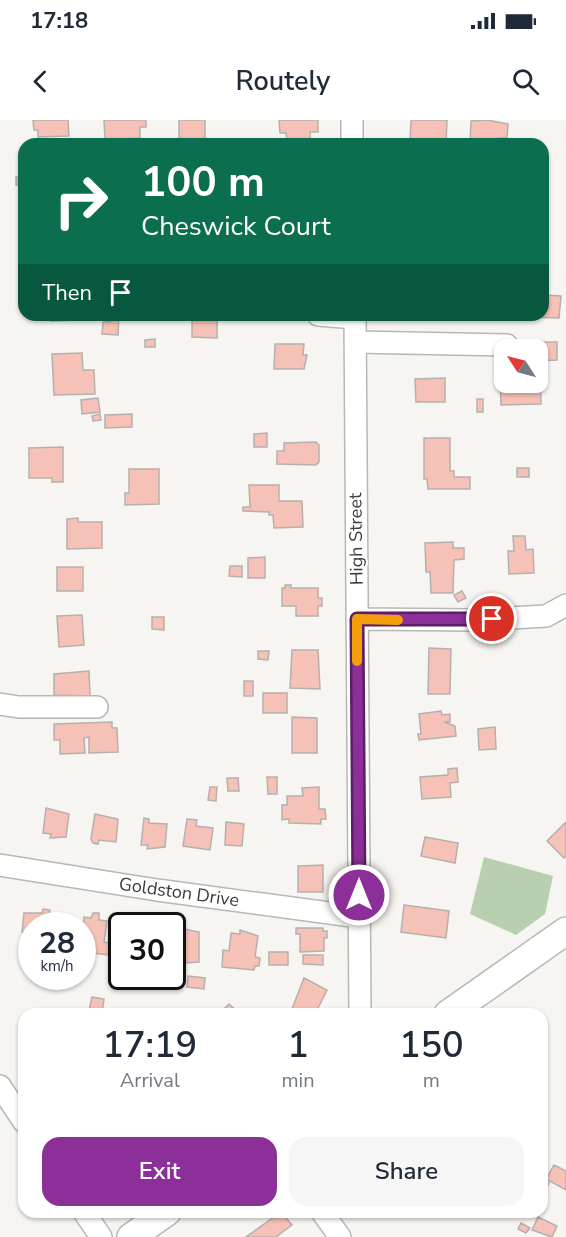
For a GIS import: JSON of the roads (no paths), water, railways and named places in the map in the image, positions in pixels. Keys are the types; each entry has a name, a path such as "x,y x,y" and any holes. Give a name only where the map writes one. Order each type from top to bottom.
{"main road":[{"path":"457,1008 566,931"},
{"path":"131,1237 158,1218"}],"street":[{"path":"352,120 352,138"},
{"name":"High Street","path":"355,321 360,1008"},
{"path":"355,342 494,345"},
{"path":"357,619 474,620 546,616 566,605"},
{"path":"0,704 20,707 96,707"},
{"name":"Goldston Drive","path":"0,865 157,890 359,917"},
{"path":"0,1086 18,1113"},
{"path":"88,1218 101,1237"},
{"path":"326,1218 340,1237"}]}
